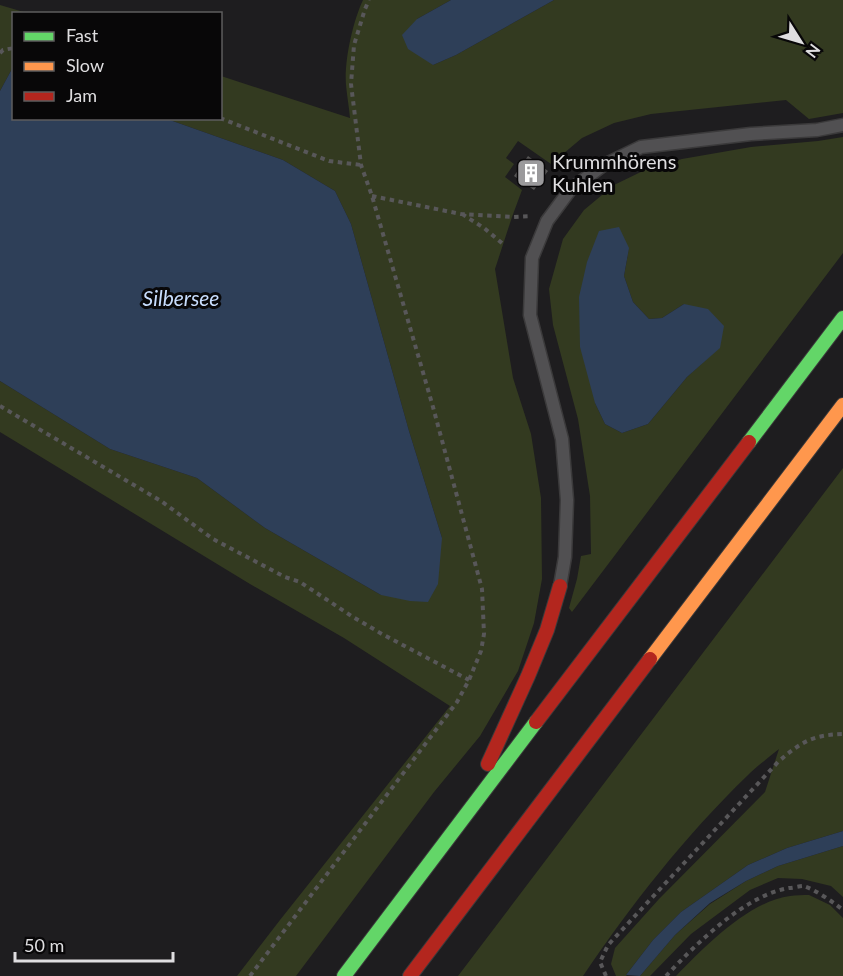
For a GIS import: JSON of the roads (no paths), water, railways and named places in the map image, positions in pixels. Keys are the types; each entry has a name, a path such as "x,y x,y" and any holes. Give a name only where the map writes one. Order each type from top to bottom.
{"highway":[{"path":"344,976 843,318"},
{"path":"410,976 843,405"},
{"path":"463,819 528,676 547,630 560,586"}],"lane":[{"path":"560,586 565,557 567,500 562,439 530,315 532,258 547,221 570,190 602,166 641,147 752,134 817,130 843,125"}],"water":[{"path":"451,0 554,0 456,55 433,65 408,49 402,35 417,19"},
{"name":"Silbersee","path":"12,69 12,120 170,120 283,160 335,191 351,224 409,431 442,538 438,584 428,602 381,595 265,528 197,478 110,449 0,381 0,91"},
{"path":"619,227 629,248 624,276 633,302 649,319 662,318 684,304 708,309 724,326 720,348 687,377 648,424 622,433 605,424 595,403 580,347 579,297 587,262 599,231"},
{"path":"843,831 843,846 778,866 746,881 710,903 675,935 640,976 626,975 653,940 681,912 748,865 787,848"}],"place":[{"name":"Krummhörens Kuhlen","path":"531,173"}]}
